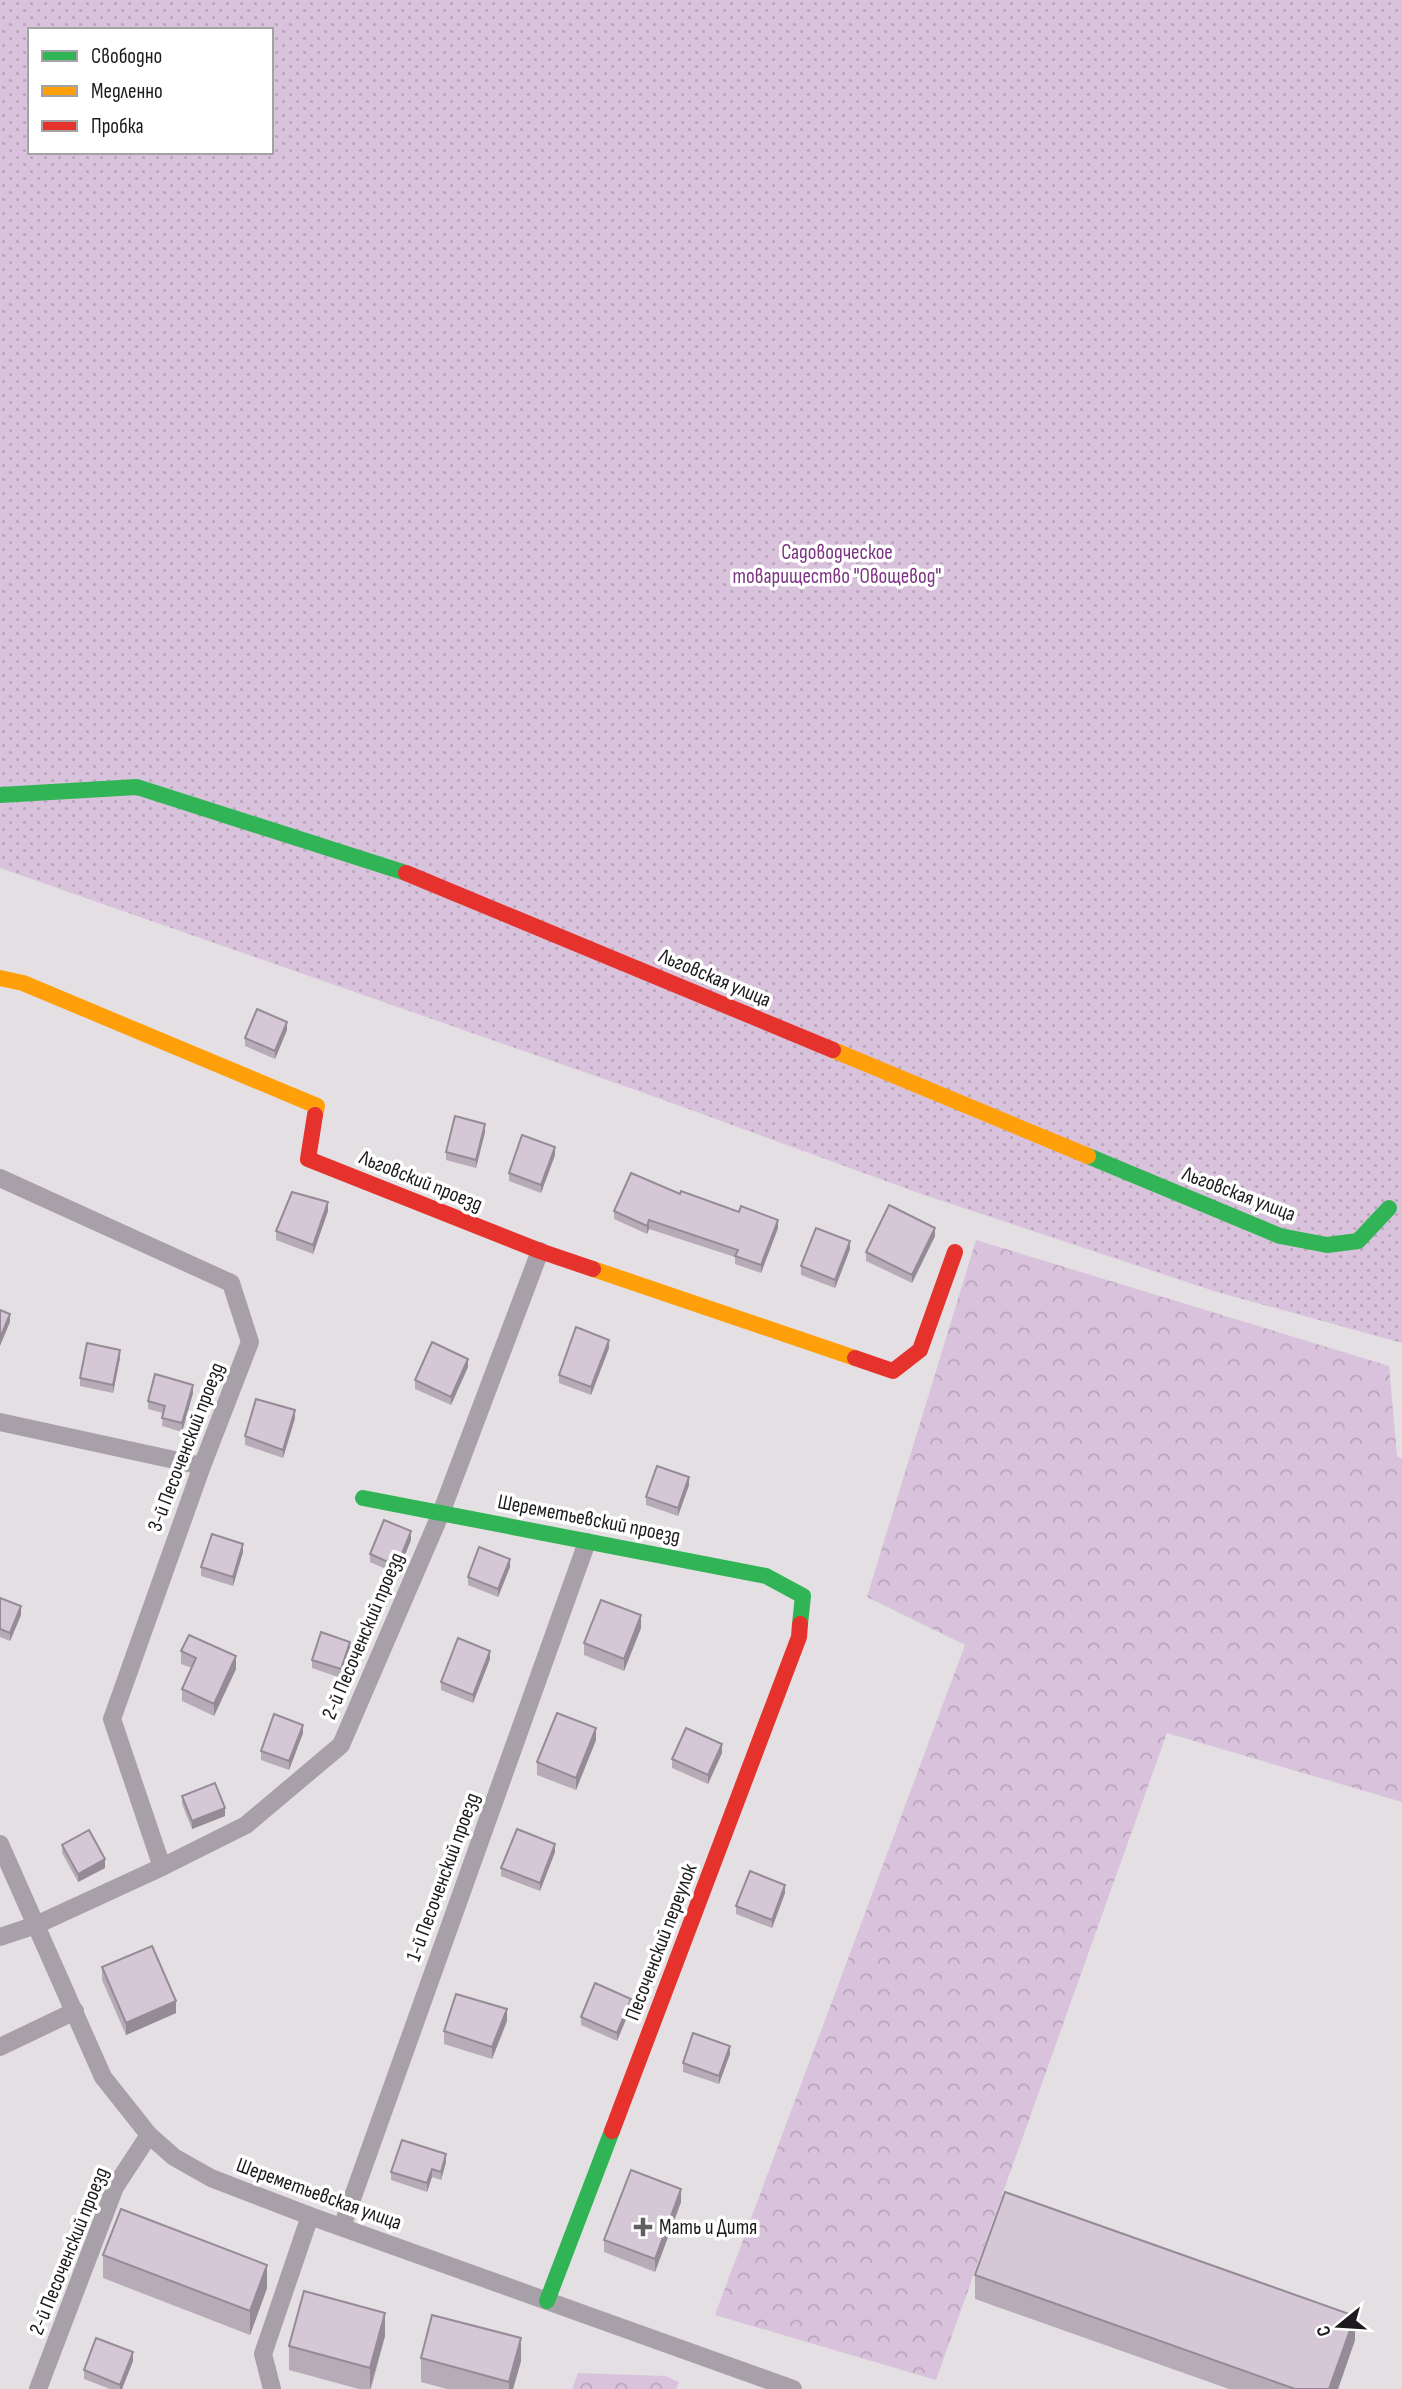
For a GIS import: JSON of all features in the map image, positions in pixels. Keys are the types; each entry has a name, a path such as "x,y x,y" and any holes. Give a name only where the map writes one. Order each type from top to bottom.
{"street":[{"name":"Льговская улица","path":"0,794 137,788 394,868 1280,1236 1327,1245 1358,1241 1389,1208"},
{"name":"Льговский проезд","path":"0,978 23,983 317,1106 308,1159 540,1251 893,1371 920,1350 955,1252"},
{"name":"3-й Песоченский проезд","path":"0,1178 231,1283 250,1342 202,1466 112,1719 162,1867"},
{"name":"2-й Песоченский проезд","path":"0,1937 36,1925 246,1825 341,1745 441,1513 540,1251"},
{"path":"0,1422 202,1466"},
{"name":"Шереметьевский проезд","path":"363,1498 766,1576 803,1596"},
{"name":"1-й Песоченский проезд","path":"342,2227 587,1542"},
{"name":"Песоченский переулок","path":"547,2301 799,1637 803,1596"},
{"name":"Шереметьевская улица","path":"0,1844 103,2077 149,2135 174,2157 211,2178 310,2216 790,2388"},
{"path":"0,2047 75,2011"},
{"name":"2-й Песоченский проезд","path":"38,2389 115,2187 149,2135"},
{"path":"272,2389 263,2354 310,2216"}],"green space":[{"name":"Садоводческое товарищество \"Овощевод\"","path":"0,0 1402,0 1402,1343 1217,1292 927,1196 647,1094 0,868"},
{"path":"976,1240 1389,1366 1397,1456 1402,1459 1402,1802 1167,1733 936,2380 715,2315 965,1645 867,1597"},
{"path":"578,2373 665,2376 679,2382 676,2389 572,2389"}],"building":[{"path":"257,1009 287,1022 275,1051 245,1038"},
{"path":"455,1116 485,1124 476,1160 446,1152"},
{"path":"522,1135 555,1147 541,1185 509,1173"},
{"path":"631,1173 680,1194 681,1191 739,1212 741,1206 778,1220 761,1265 735,1256 738,1250 649,1220 647,1226 614,1211"},
{"path":"292,1192 328,1202 313,1245 276,1231"},
{"path":"889,1205 935,1228 912,1275 866,1252"},
{"path":"816,1228 850,1241 835,1280 801,1266"},
{"path":"0,1310 10,1314 0,1338"},
{"path":"576,1327 609,1340 591,1387 559,1375"},
{"path":"432,1342 468,1359 451,1397 415,1380"},
{"path":"87,1343 120,1350 113,1385 80,1378"},
{"path":"155,1374 193,1385 182,1423 162,1418 165,1406 148,1401"},
{"path":"256,1399 295,1410 283,1450 245,1436"},
{"path":"657,1466 689,1477 678,1508 646,1497"},
{"path":"384,1520 411,1531 397,1566 370,1554"},
{"path":"212,1534 243,1544 233,1577 201,1567"},
{"path":"479,1547 510,1559 498,1589 468,1577"},
{"path":"0,1598 21,1606 10,1633 0,1629"},
{"path":"601,1600 641,1615 624,1659 584,1643"},
{"path":"321,1632 350,1642 341,1669 312,1660"},
{"path":"189,1635 236,1656 214,1704 182,1689 196,1658 181,1651"},
{"path":"458,1638 490,1651 473,1695 441,1682"},
{"path":"557,1713 596,1728 576,1778 537,1762"},
{"path":"274,1714 303,1725 289,1761 261,1751"},
{"path":"686,1728 722,1744 708,1775 672,1759"},
{"path":"215,1783 225,1808 192,1821 182,1796"},
{"path":"517,1829 555,1844 540,1883 501,1868"},
{"path":"89,1830 105,1859 78,1874 62,1845"},
{"path":"750,1871 785,1885 772,1920 736,1906"},
{"path":"152,1946 176,2001 126,2023 102,1967"},
{"path":"595,1983 631,1999 617,2033 581,2017"},
{"path":"456,1994 507,2009 492,2047 444,2031"},
{"path":"693,2033 730,2046 719,2076 683,2063"},
{"path":"402,2140 446,2154 441,2172 432,2169 427,2183 391,2172"},
{"name":"Мать и Дитя","path":"631,2170 681,2189 655,2259 604,2240"},
{"path":"1005,2192 1355,2316 1329,2389 1295,2389 975,2275"},
{"path":"121,2209 267,2265 250,2311 103,2255"},
{"path":"304,2291 385,2313 370,2368 289,2346"},
{"path":"432,2315 521,2338 509,2382 421,2358"},
{"path":"96,2338 133,2352 120,2385 84,2370"}],"traffic: fast":[{"path":"0,795 137,787 406,873"},
{"path":"1088,1156 1280,1236 1327,1245 1358,1241 1389,1208"},
{"path":"363,1498 766,1576 803,1596 800,1624"},
{"path":"547,2301 612,2131"}],"traffic: slow":[{"path":"0,978 23,983 317,1106 315,1115"},
{"path":"833,1050 1088,1156"},
{"path":"593,1269 855,1358"}],"traffic: jam":[{"path":"406,873 833,1050"},
{"path":"315,1115 308,1159 540,1251 593,1269"},
{"path":"855,1358 893,1371 920,1350 955,1252"},
{"path":"612,2131 799,1637 800,1624"}],"place":[{"name":"Мать и Дитя","path":"643,2227"}]}
